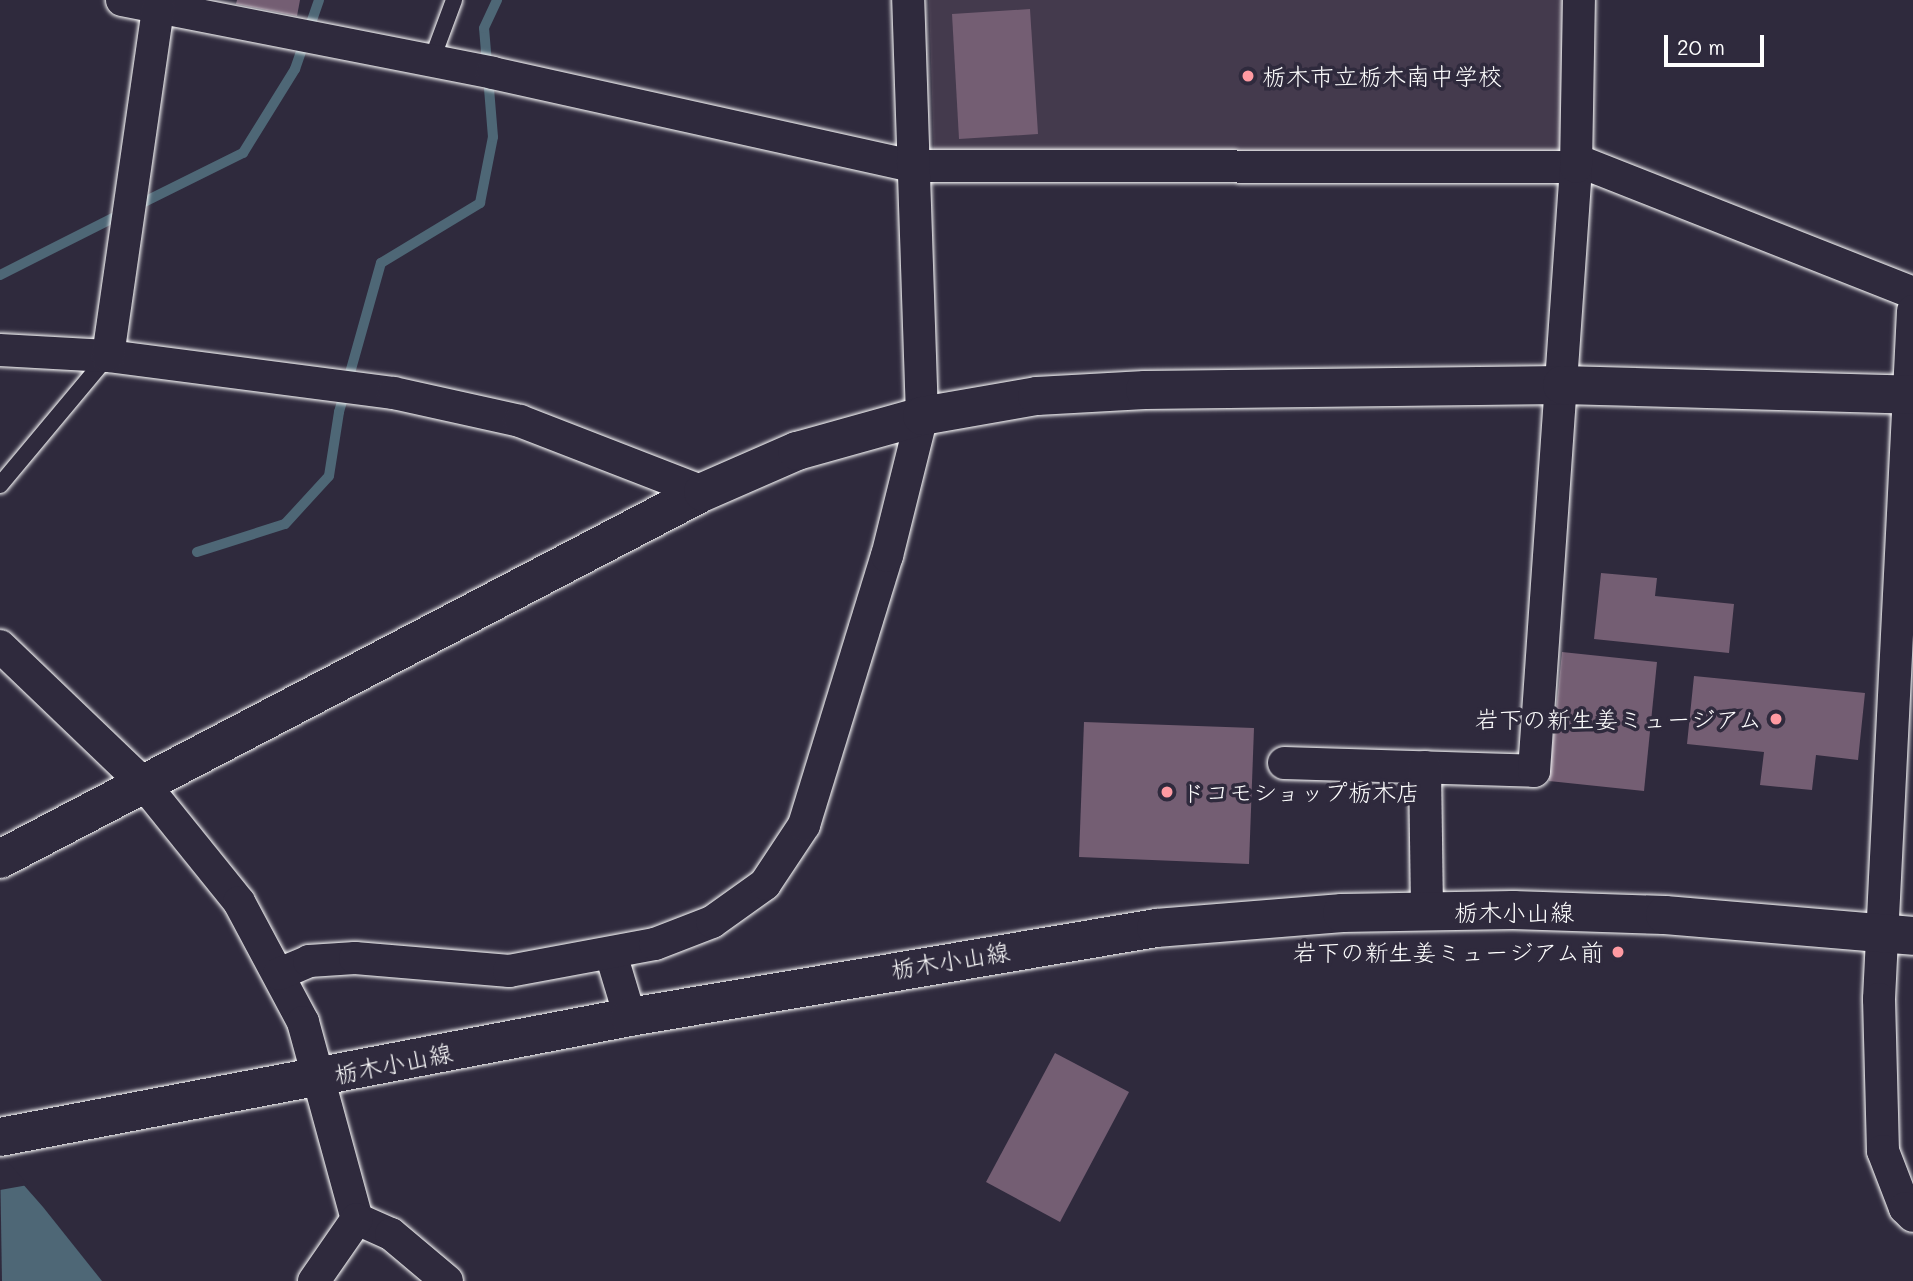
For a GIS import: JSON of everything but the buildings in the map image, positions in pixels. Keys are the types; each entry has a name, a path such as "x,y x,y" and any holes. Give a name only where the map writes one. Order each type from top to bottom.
{"street":[{"path":"122,0 493,73 912,166 1576,164 1913,293"},
{"path":"279,974 320,960 509,971 611,954 712,922 765,884 804,825 887,556 922,416 908,0"},
{"path":"1284,763 1534,771 1576,164 1579,0"},
{"path":"108,356 158,7"},
{"path":"1913,312 1897,934 1883,1152 1905,1208 1913,1216"},
{"path":"0,350 108,356 394,393 520,421 703,492"},
{"path":"0,859 703,492 796,451 922,416 1037,396 1145,390 1562,385 1912,395"},
{"path":"0,646 143,783 239,902 279,974 321,1076 357,1219 314,1281"},
{"path":"1425,768 1427,912"},
{"name":"栃木小山線","path":"5,1136 630,1017 1156,928 1427,912 1665,915 1897,934"},
{"path":"611,954 630,1017"},
{"path":"357,1219 391,1234 447,1281"}],"lane":[{"path":"445,65 454,0"},
{"path":"0,485 108,356"}],"shaded area":[{"name":"栃木市立栃木南中学校","path":"929,0 1566,0 1562,152 934,157"}],"water":[{"path":"0,1158 43,1207 102,1281 2,1281"}],"pier":[{"path":"0,1155 3,1156 28,1185 0,1190"}],"waterway":[{"path":"134,207 243,153 295,69 319,0"},
{"path":"197,552 285,524 329,476 339,412 381,263 480,203 493,137 484,28 497,0"},
{"path":"0,275 121,214"}],"place":[{"name":"栃木市立栃木南中学校","path":"1248,76"},
{"name":"岩下の新生姜ミュージアム","path":"1776,719"},
{"name":"ドコモショップ栃木店","path":"1167,792"},
{"name":"岩下の新生姜ミュージアム前","path":"1618,952"}]}
